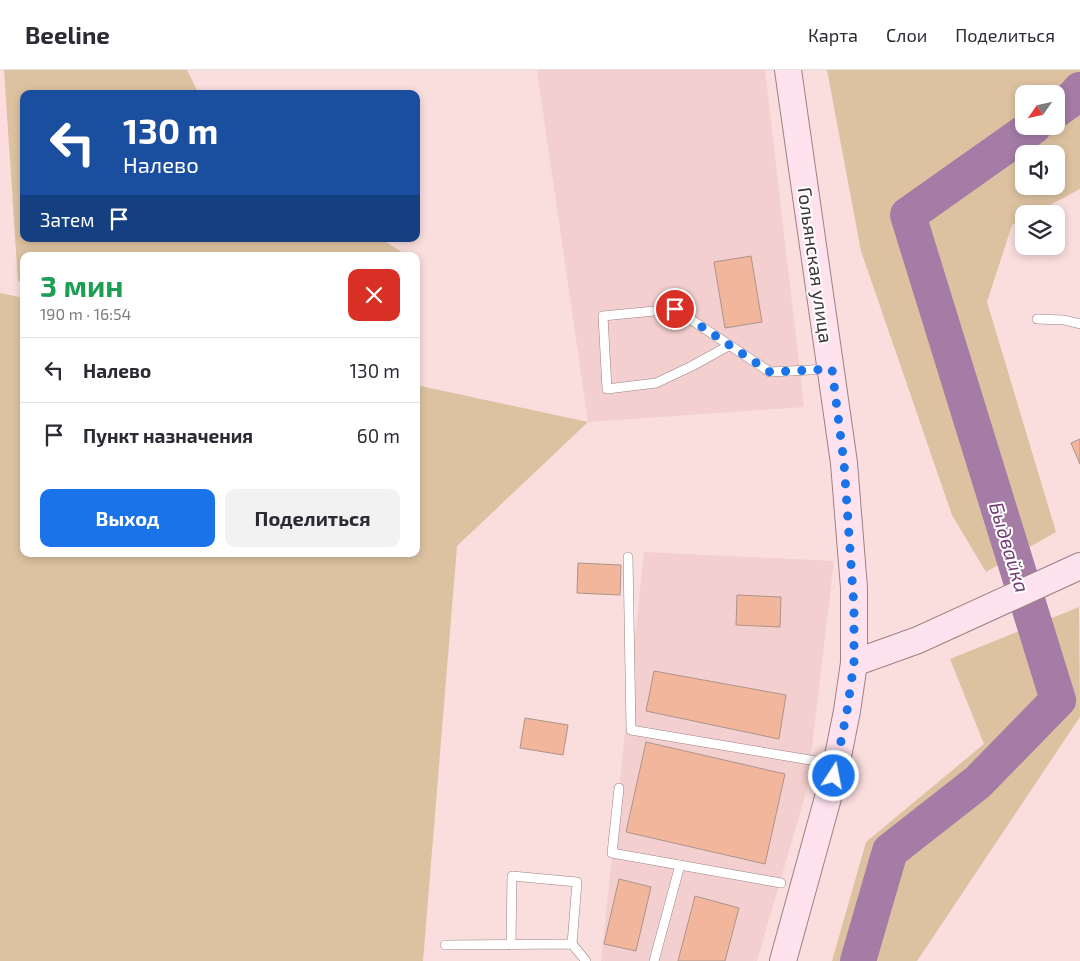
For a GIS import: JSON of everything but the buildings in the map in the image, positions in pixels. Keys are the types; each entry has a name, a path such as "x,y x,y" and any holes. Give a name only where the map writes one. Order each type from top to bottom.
{"main road":[{"name":"Гольянская улица","path":"783,961 834,776 854,663 854,588 846,492 832,369 788,70"},
{"path":"854,663 918,640 1074,569"}],"lane":[{"path":"730,345 656,383 607,389 603,316 675,309 730,345 770,372 832,369"},
{"path":"1037,319 1064,320 1080,324"},
{"path":"628,557 631,730 816,761"},
{"path":"619,788 612,853 781,883"},
{"path":"654,961 680,864"},
{"path":"511,945 512,876 577,882 572,944 586,961"},
{"path":"445,945 572,944"}],"shaded area":[{"path":"4,70 187,70 197,90 20,90 20,242 386,242 402,252 20,252 20,281 18,281"},
{"path":"537,70 765,70 804,407 588,422"},
{"path":"827,70 1080,70 1080,189 1050,205 1015,205 1015,223 1012,225 987,302 1056,532 986,572 952,515 861,251"},
{"path":"0,293 20,297 20,557 420,557 420,386 588,422 457,546 423,961 0,961"},
{"path":"644,552 834,561 807,789 757,961 601,961"},
{"path":"1079,607 1080,717 917,961 832,961 866,842 984,744 950,659"}],"waterway":[{"name":"Быдвайка","path":"1065,104 1080,90"},
{"name":"Быдвайка","path":"858,961 890,851 978,782 1058,700 908,215 1021,135"}],"route":[{"path":"675,309 770,372 832,369 844,463 854,588 854,663 834,776"}]}
